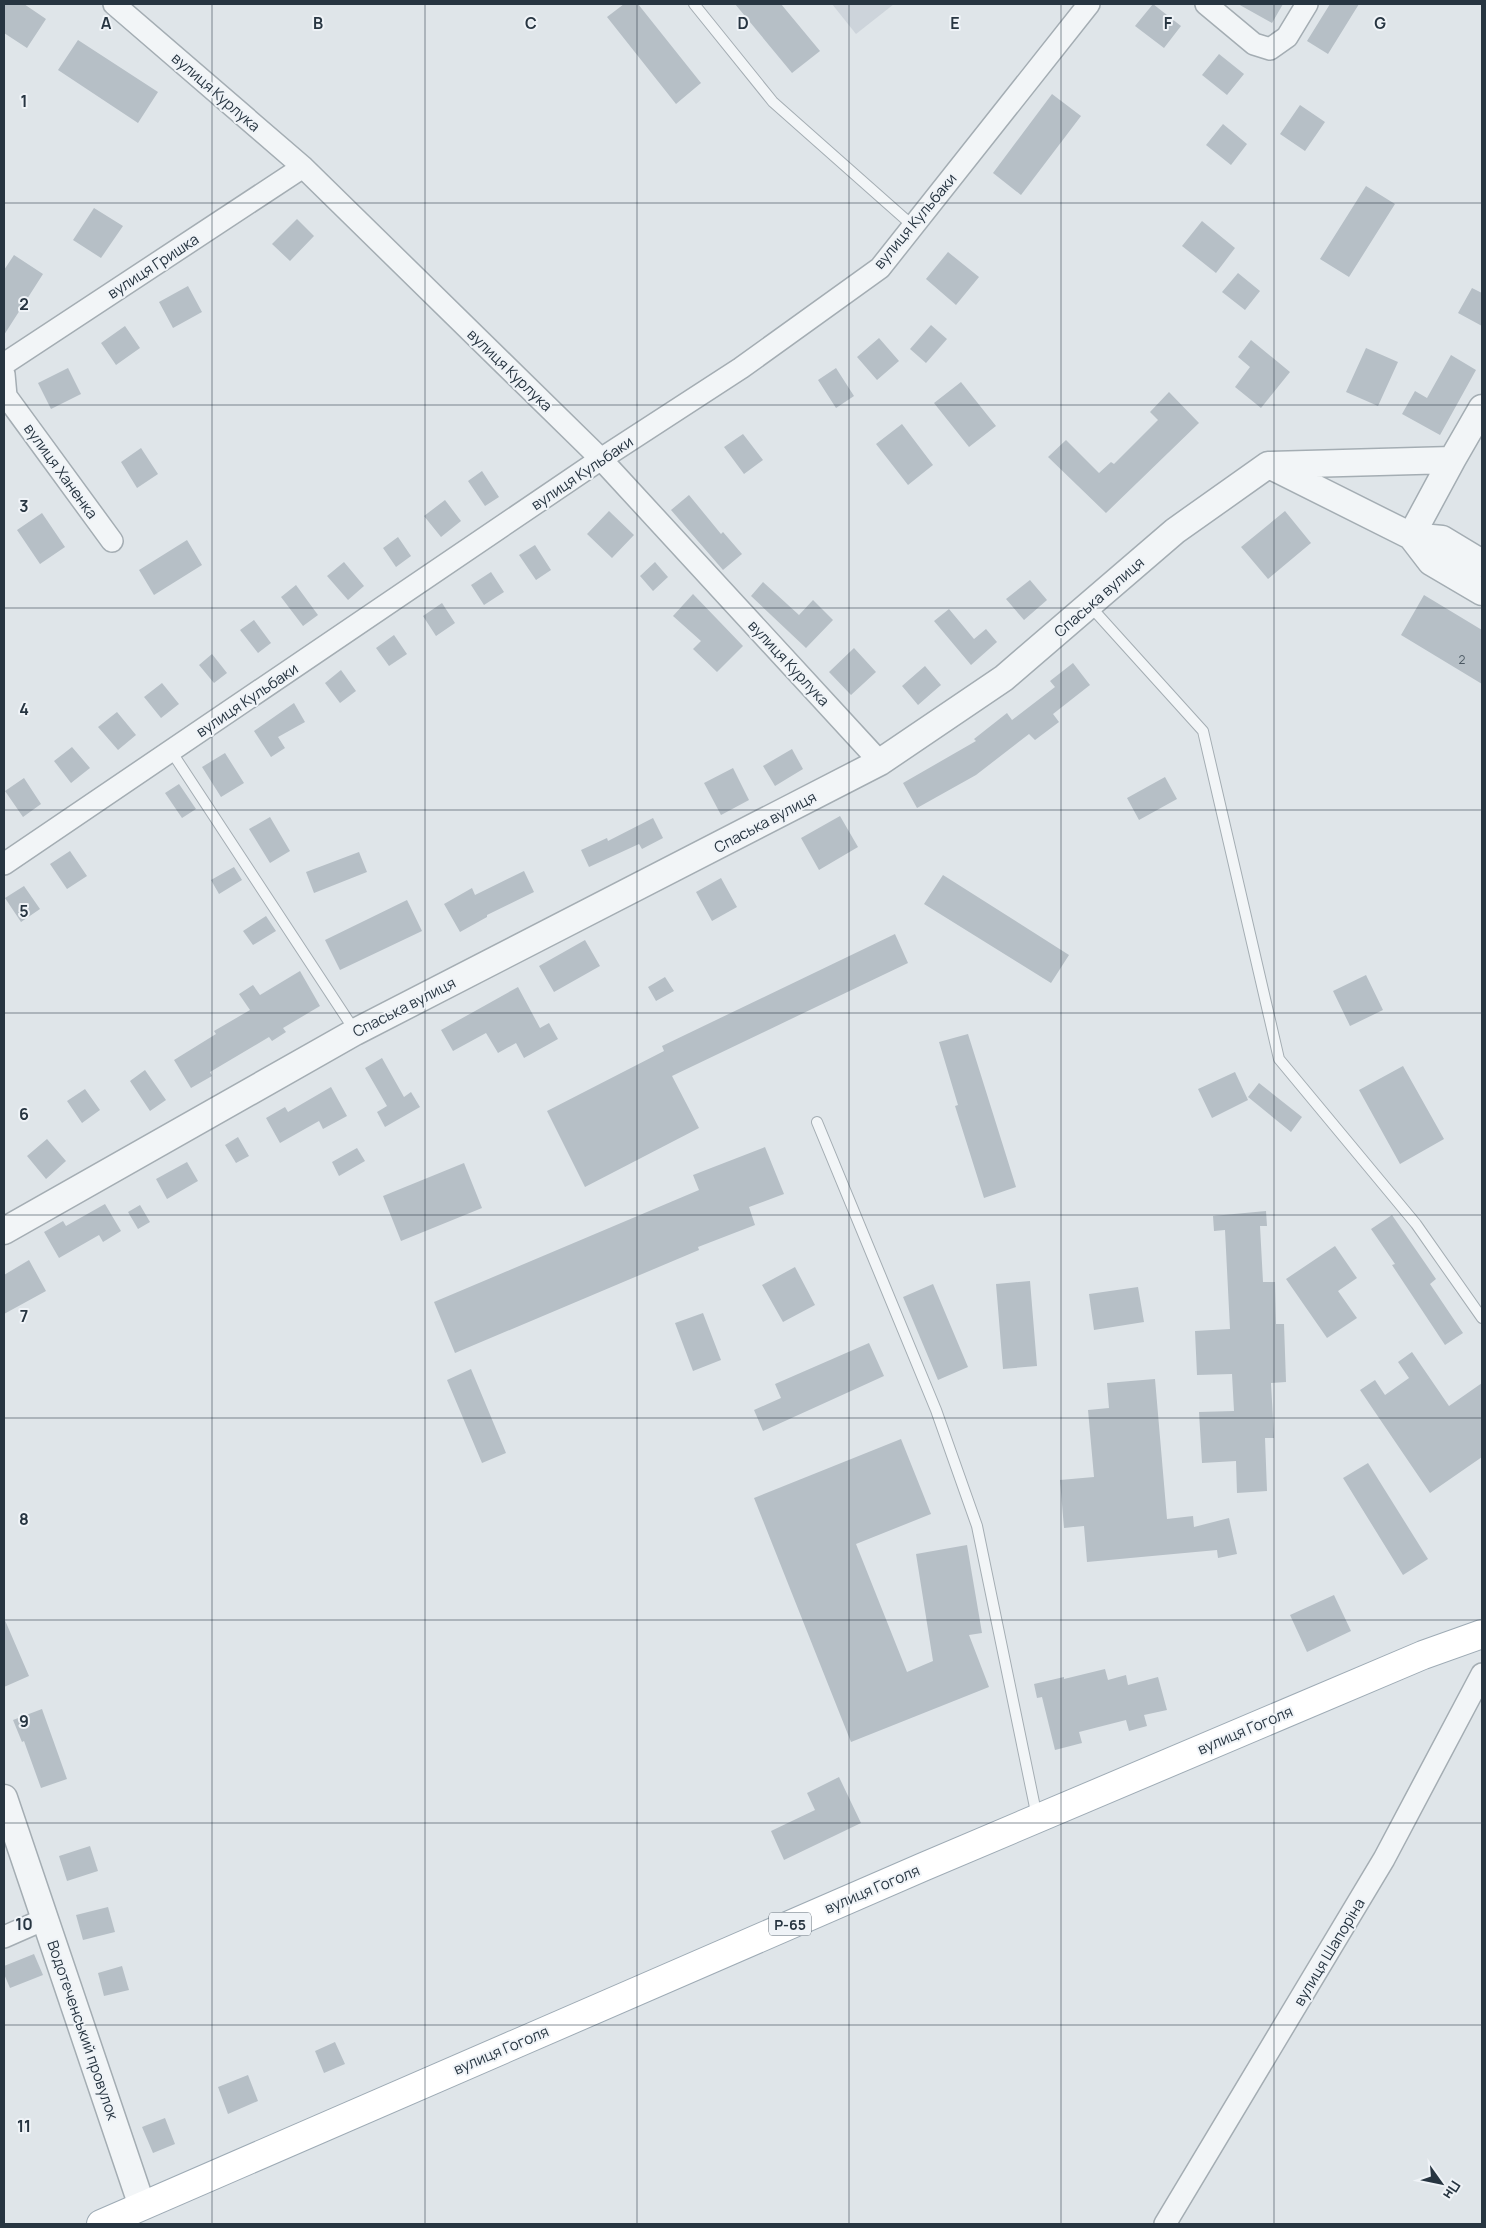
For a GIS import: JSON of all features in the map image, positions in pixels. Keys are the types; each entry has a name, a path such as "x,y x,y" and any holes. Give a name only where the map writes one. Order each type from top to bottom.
{"main road":[{"name":"вулиця Гоголя","path":"101,2224 1037,1819 1423,1655 1482,1634"}],"street":[{"name":"вулиця Курлука","path":"114,4 303,167 601,459 880,762"},
{"name":"вулиця Кульбаки","path":"4,864 601,459 741,368 880,268 1089,4"},
{"path":"1206,4 1254,44 1270,49 1287,37 1308,4"},
{"name":"вулиця Гришка","path":"4,364 303,167"},
{"name":"вулиця Ханенка","path":"4,374 6,396 112,541"},
{"path":"1411,536 1482,408"},
{"path":"1268,465 1452,460"},
{"path":"1268,465 1411,536 1442,539 1482,563"},
{"name":"Спаська вулиця","path":"4,1231 355,1032 880,762 1004,678 1175,531 1268,465"},
{"path":"1411,536 1431,562 1482,592"},
{"name":"вулиця Шапоріна","path":"1165,2224 1384,1859 1482,1674"},
{"name":"Водотеченський провулок","path":"4,1798 142,2206"},
{"path":"4,1936 45,1919"}],"lane":[{"path":"694,4 773,102 913,226"},
{"path":"1089,605 1204,731 1279,1059 1416,1224 1482,1318"},
{"path":"171,751 355,1032"},
{"path":"817,1122 936,1410 977,1526 1037,1819"}],"shaded area":[{"path":"832,4 894,4 856,34"}],"building":[{"path":"4,4 24,4 46,19 27,48 4,33"},
{"path":"624,4 638,4 701,83 676,104 607,17"},
{"path":"735,4 781,4 820,51 792,73"},
{"path":"1153,4 1181,26 1164,48 1135,26"},
{"path":"1238,4 1283,4 1272,23"},
{"path":"1330,4 1359,4 1328,54 1307,41"},
{"path":"78,40 158,92 138,123 58,70"},
{"path":"1219,54 1244,74 1227,95 1202,75"},
{"path":"1052,94 1081,116 1021,195 993,173"},
{"path":"1300,105 1325,122 1305,151 1280,134"},
{"path":"1223,124 1247,144 1231,165 1206,145"},
{"path":"1366,186 1395,204 1349,277 1320,259"},
{"path":"94,208 123,226 101,258 73,240"},
{"path":"297,219 314,236 290,261 272,244"},
{"path":"1202,221 1235,248 1216,273 1182,246"},
{"path":"948,252 979,277 956,305 926,279"},
{"path":"14,255 43,274 4,335 4,270"},
{"path":"1238,273 1260,291 1245,310 1222,292"},
{"path":"188,286 202,312 173,328 159,302"},
{"path":"1472,288 1482,293 1482,326 1458,313"},
{"path":"931,325 947,339 926,363 910,349"},
{"path":"125,326 140,348 116,365 101,343"},
{"path":"879,338 899,361 877,380 857,357"},
{"path":"1251,340 1290,372 1261,408 1235,387 1250,367 1238,357"},
{"path":"1366,348 1398,362 1378,406 1346,392"},
{"path":"1451,355 1476,370 1440,435 1402,414 1415,391 1427,398"},
{"path":"68,368 81,394 51,409 38,383"},
{"path":"836,368 854,396 836,408 818,380"},
{"path":"961,382 996,426 969,447 934,403"},
{"path":"1169,392 1199,423 1106,513 1048,457 1066,440 1099,473 1111,462 1114,464 1158,420 1150,412"},
{"path":"902,424 933,465 908,485 876,444"},
{"path":"743,434 763,460 744,474 724,447"},
{"path":"141,448 158,474 137,488 121,462"},
{"path":"482,471 499,497 485,506 468,481"},
{"path":"689,495 721,534 723,532 742,554 723,570 671,510"},
{"path":"445,500 461,521 441,537 424,516"},
{"path":"609,511 634,535 612,558 587,534"},
{"path":"1285,511 1311,543 1268,579 1241,547"},
{"path":"42,513 65,547 40,564 17,530"},
{"path":"398,537 411,556 396,567 383,548"},
{"path":"187,540 202,565 154,595 139,570"},
{"path":"535,545 551,570 536,580 519,555"},
{"path":"344,562 364,586 348,600 327,576"},
{"path":"655,562 668,577 653,591 640,576"},
{"path":"491,572 504,592 484,605 471,585"},
{"path":"1030,580 1047,600 1024,620 1006,599"},
{"path":"763,582 799,615 813,600 833,620 806,648 751,596"},
{"path":"296,585 318,615 303,626 281,597"},
{"path":"693,594 743,646 717,672 693,649 701,641 673,616"},
{"path":"1424,595 1482,630 1482,684 1401,635"},
{"path":"442,603 455,623 436,636 423,616"},
{"path":"949,609 974,639 986,629 997,642 971,665 934,621"},
{"path":"254,620 271,643 258,653 240,630"},
{"path":"394,635 407,654 389,666 376,648"},
{"path":"854,648 876,672 851,695 829,672"},
{"path":"212,654 227,673 214,683 199,665"},
{"path":"1073,663 1090,685 1053,714 1059,722 1035,740 1029,734 976,775 917,808 903,783 976,741 974,739 1007,713 1012,720 1055,687 1050,681"},
{"path":"925,666 941,685 918,705 902,686"},
{"path":"341,670 356,691 340,703 325,683"},
{"path":"162,683 179,704 161,718 144,697"},
{"path":"294,703 305,722 278,737 285,748 271,757 254,731"},
{"path":"117,712 136,735 118,750 98,727"},
{"path":"72,747 90,768 71,783 54,761"},
{"path":"792,749 803,769 775,786 763,766"},
{"path":"225,753 244,783 221,797 202,767"},
{"path":"733,768 749,800 721,815 704,783"},
{"path":"1165,777 1177,799 1139,820 1127,798"},
{"path":"24,778 41,804 23,817 5,791"},
{"path":"179,784 196,809 182,818 165,793"},
{"path":"840,816 858,847 819,870 801,838"},
{"path":"270,817 290,851 270,863 249,829"},
{"path":"653,818 663,838 642,849 639,844 589,867 581,850 607,838 608,841"},
{"path":"70,851 87,876 67,889 50,864"},
{"path":"359,852 367,872 314,893 306,872"},
{"path":"234,867 242,880 219,894 211,880"},
{"path":"524,871 534,892 487,915 487,917 460,932 444,904 472,888 475,895"},
{"path":"943,875 1069,955 1051,983 924,904"},
{"path":"721,878 737,907 712,921 696,892"},
{"path":"24,886 40,909 21,922 5,898"},
{"path":"407,900 422,931 340,970 325,940"},
{"path":"266,916 276,931 253,945 243,931"},
{"path":"895,934 908,963 672,1076 699,1128 585,1187 547,1111 664,1051 662,1046"},
{"path":"585,940 600,966 554,992 539,966"},
{"path":"300,971 320,1006 283,1028 286,1032 272,1041 269,1037 210,1072 212,1076 191,1088 174,1060 216,1034 214,1031 250,1010 239,994 253,985 260,995"},
{"path":"1366,975 1383,1010 1350,1026 1333,991"},
{"path":"665,977 674,991 656,1001 648,987"},
{"path":"518,987 540,1028 549,1023 558,1039 524,1058 516,1043 498,1053 486,1033 453,1051 441,1030"},
{"path":"968,1034 1016,1187 984,1198 955,1106 958,1105 939,1042"},
{"path":"382,1058 404,1097 411,1092 420,1107 385,1127 377,1112 387,1106 365,1068"},
{"path":"1403,1066 1444,1139 1400,1164 1359,1090"},
{"path":"145,1070 166,1100 150,1111 130,1081"},
{"path":"1235,1072 1248,1100 1212,1118 1198,1089"},
{"path":"1259,1083 1302,1117 1291,1132 1248,1097"},
{"path":"331,1087 347,1116 323,1129 319,1121 280,1143 266,1118 285,1107 288,1112"},
{"path":"85,1089 100,1110 82,1123 67,1101"},
{"path":"238,1137 249,1156 236,1163 225,1145"},
{"path":"47,1139 66,1161 46,1179 27,1156"},
{"path":"765,1147 784,1194 749,1207 755,1225 698,1247 699,1250 455,1353 434,1302 699,1190 693,1175"},
{"path":"357,1148 365,1161 339,1176 332,1162"},
{"path":"187,1162 198,1181 167,1199 156,1179"},
{"path":"464,1163 482,1208 401,1241 383,1196"},
{"path":"105,1204 121,1231 103,1242 99,1235 59,1258 44,1232 63,1221 66,1226"},
{"path":"140,1205 150,1222 138,1229 128,1212"},
{"path":"1266,1211 1267,1226 1260,1226 1263,1282 1275,1282 1276,1324 1284,1324 1286,1382 1271,1383 1274,1438 1265,1438 1267,1491 1237,1493 1236,1461 1202,1463 1199,1412 1234,1411 1232,1374 1197,1375 1195,1331 1230,1329 1225,1230 1214,1231 1213,1216"},
{"path":"1392,1215 1436,1279 1430,1284 1463,1333 1445,1345 1392,1265 1395,1264 1371,1229"},
{"path":"1335,1246 1357,1278 1338,1291 1357,1318 1327,1338 1286,1279"},
{"path":"29,1260 46,1291 4,1314 4,1275"},
{"path":"795,1267 815,1305 783,1322 762,1285"},
{"path":"1030,1281 1037,1366 1003,1369 996,1284"},
{"path":"933,1284 968,1367 938,1380 903,1297"},
{"path":"1138,1287 1144,1322 1094,1330 1089,1294"},
{"path":"703,1313 721,1360 693,1371 675,1323"},
{"path":"869,1343 884,1376 763,1431 754,1410 781,1398 775,1384"},
{"path":"1412,1352 1449,1406 1482,1383 1482,1457 1430,1493 1360,1390 1375,1380 1385,1395 1409,1378 1398,1362"},
{"path":"471,1369 506,1453 482,1463 447,1380"},
{"path":"1155,1379 1167,1519 1193,1516 1194,1527 1229,1518 1237,1554 1218,1558 1217,1550 1087,1562 1084,1526 1064,1528 1060,1480 1094,1477 1088,1410 1109,1408 1107,1383"},
{"path":"901,1439 931,1514 856,1544 907,1672 933,1661 916,1554 967,1545 982,1633 969,1635 989,1687 851,1742 754,1498"},
{"path":"1368,1463 1428,1559 1403,1575 1343,1478"},
{"path":"1334,1595 1351,1631 1307,1652 1290,1615"},
{"path":"4,1618 29,1676 4,1687"},
{"path":"1105,1669 1108,1680 1126,1675 1128,1685 1158,1677 1167,1710 1144,1715 1147,1726 1129,1731 1126,1720 1079,1732 1082,1743 1055,1750 1042,1697 1037,1698 1034,1684"},
{"path":"42,1709 67,1779 41,1788 24,1741 22,1742 13,1720"},
{"path":"839,1777 861,1823 784,1860 771,1831 815,1810 807,1793"},
{"path":"90,1846 98,1871 67,1881 59,1856"},
{"path":"108,1907 115,1932 83,1940 76,1915"},
{"path":"34,1954 43,1975 10,1988 4,1974 4,1966"},
{"path":"122,1966 129,1990 104,1996 98,1973"},
{"path":"335,2042 345,2064 324,2073 315,2051"},
{"path":"248,2075 258,2101 228,2114 218,2087"},
{"path":"165,2118 175,2144 153,2153 142,2127"}]}
